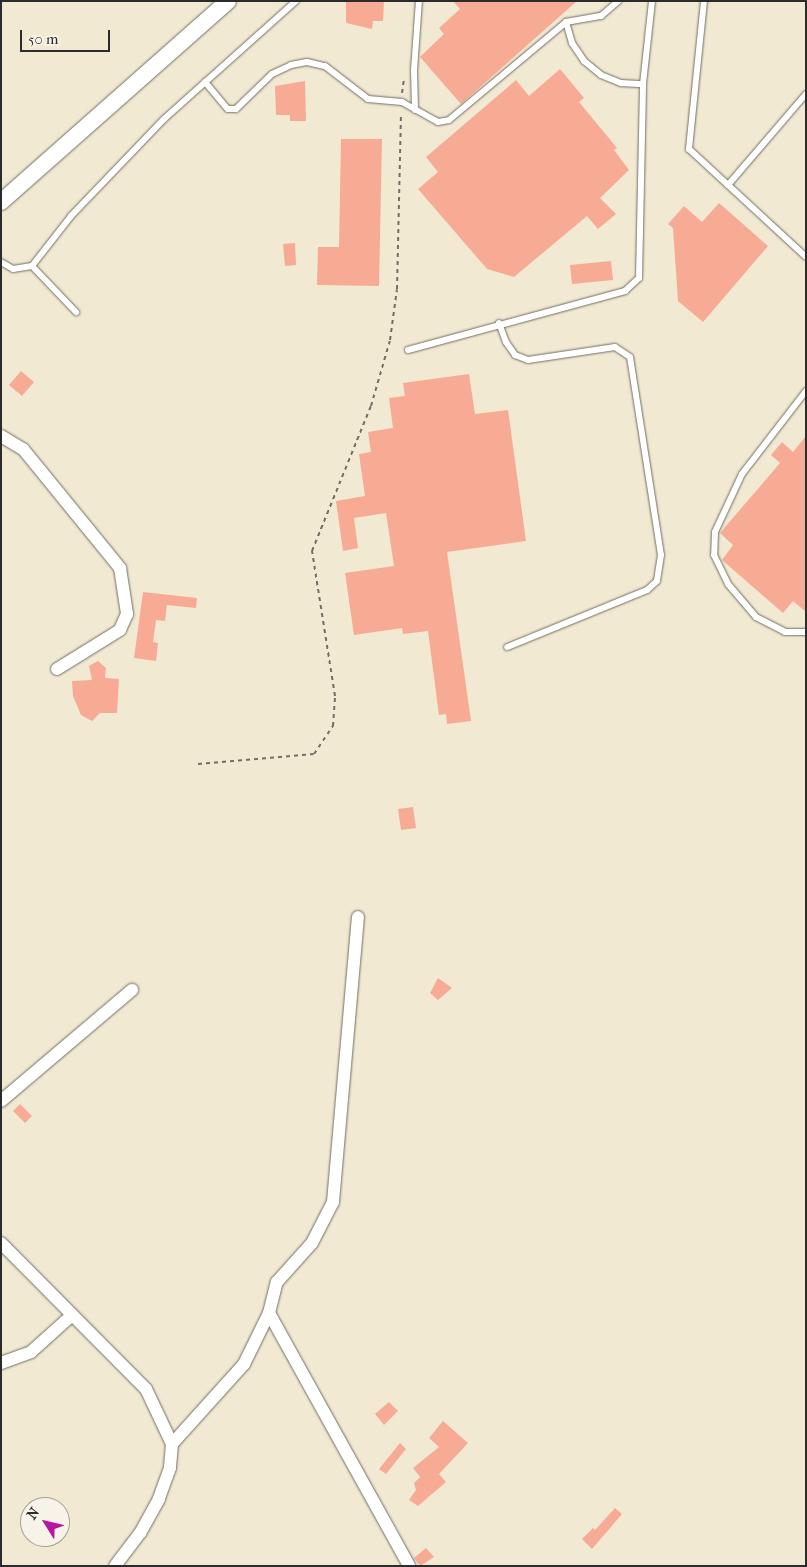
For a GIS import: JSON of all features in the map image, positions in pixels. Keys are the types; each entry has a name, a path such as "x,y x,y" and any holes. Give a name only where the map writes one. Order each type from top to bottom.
{"street":[{"path":"1,202 228,1"},
{"path":"1,436 23,449 120,568 127,614 120,630 57,669"},
{"path":"172,1444 244,1364 269,1313 277,1282 312,1243 333,1202 358,917"},
{"path":"1,1101 132,990"},
{"path":"1,1243 71,1316 146,1389 172,1444 170,1468 159,1499 140,1533 115,1566"},
{"path":"269,1313 410,1566"},
{"path":"1,1362 31,1352 71,1316"}],"lane":[{"path":"1,262 13,269 32,266 71,216 164,119 296,1"},
{"path":"416,110 414,70 419,1"},
{"path":"205,82 228,109 236,109 272,74 291,64 307,62 325,66 368,99 402,102 438,122 449,120 463,112 566,22 601,16 618,1"},
{"path":"408,350 499,323 625,291 639,278 643,84 652,1"},
{"path":"704,1 690,149 806,257"},
{"path":"566,22 572,43 584,61 601,75 621,83 643,84"},
{"path":"728,185 806,94"},
{"path":"32,266 76,312"},
{"path":"499,323 514,355 528,360 615,347 630,357 661,555 657,581 647,590 507,647"},
{"path":"806,391 742,474 715,532 714,555 728,584 756,617 785,632 806,632"}],"path":[{"path":"198,764 314,754 334,726 335,696 312,551 371,406 390,340 396,289 404,75"}],"building":[{"path":"346,1 384,1 383,21 373,21 372,29 346,23"},
{"path":"453,1 577,1 461,104 420,57 444,34 439,28 460,9"},
{"path":"560,69 584,98 579,102 617,148 614,150 629,170 600,198 616,214 598,229 587,216 514,277 487,269 418,189 438,172 426,157 516,80 529,96"},
{"path":"305,81 306,121 290,121 290,115 276,115 275,86"},
{"path":"341,139 382,139 379,286 317,285 318,247 339,247"},
{"path":"719,203 768,246 703,322 678,301 673,228 668,224 684,206 702,222"},
{"path":"295,243 296,265 285,266 283,244"},
{"path":"611,261 613,280 572,284 570,265"},
{"path":"21,371 34,382 22,396 9,385"},
{"path":"469,374 475,414 508,410 526,541 447,552 471,721 447,724 446,714 439,715 428,631 403,634 402,628 354,635 345,573 394,566 386,513 354,518 358,548 343,551 336,501 365,496 359,454 371,452 368,432 393,428 389,398 405,396 403,383"},
{"path":"806,436 806,612 793,601 783,613 722,560 733,545 720,533 780,463 771,455 782,442 793,452"},
{"path":"143,592 197,598 196,608 167,605 165,621 156,620 153,642 158,643 156,661 134,658"},
{"path":"98,661 106,668 105,678 119,679 117,713 100,713 92,721 81,715 73,696 72,681 92,680 89,666"},
{"path":"413,807 416,828 401,830 398,809"},
{"path":"438,978 452,988 438,1000 430,993"},
{"path":"20,1104 32,1116 25,1123 13,1111"},
{"path":"389,1402 398,1411 384,1425 375,1414"},
{"path":"443,1421 468,1443 439,1474 446,1482 418,1506 409,1500 416,1490 414,1483 420,1477 413,1468 439,1447 429,1438"},
{"path":"400,1443 406,1449 386,1474 379,1469"},
{"path":"615,1508 622,1514 592,1549 582,1539 593,1528 595,1530"},
{"path":"426,1548 434,1557 420,1566 414,1558"}]}
